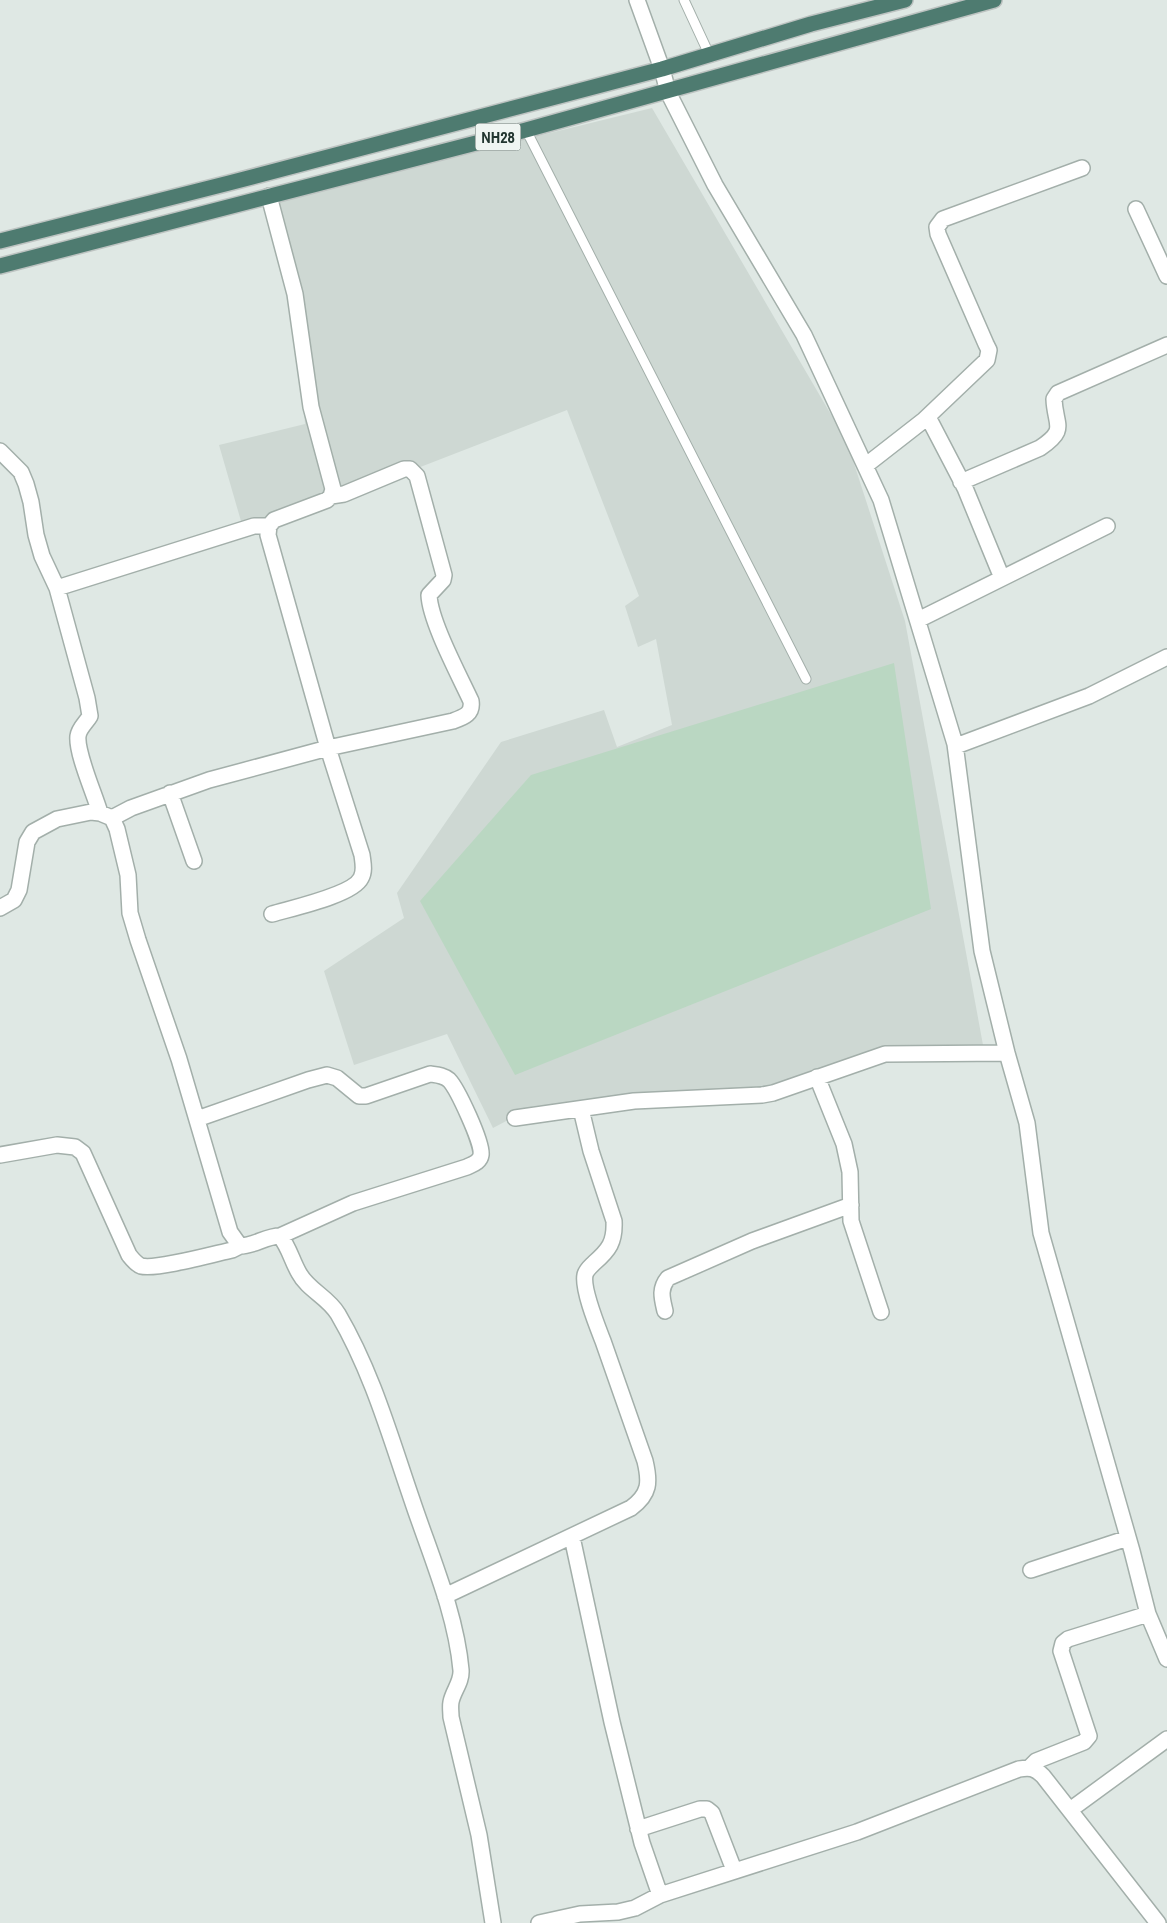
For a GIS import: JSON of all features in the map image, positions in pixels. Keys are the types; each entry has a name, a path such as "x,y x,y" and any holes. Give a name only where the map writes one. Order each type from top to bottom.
{"highway":[{"name":"NH28","path":"0,240 229,183 662,68 812,24 905,0"},
{"name":"NH28","path":"0,266 668,92 994,0"}],"street":[{"path":"637,0 662,68 668,92 714,185 804,335 881,500 956,746 982,951 1027,1123 1042,1233 1148,1614 1167,1659"},
{"path":"865,466 928,416 987,360 989,355 986,344 938,234 939,222 1082,168"},
{"path":"270,196 295,294 311,407 332,489 331,496"},
{"path":"1136,209 1167,276"},
{"path":"961,482 1040,448 1051,440 1055,436 1058,425 1054,403 1058,393 1167,345"},
{"path":"928,416 961,482 1002,578"},
{"path":"0,451 20,472 26,484 32,502 36,535 42,556 58,588 90,716 80,728 78,737 80,751 106,815 117,829 128,875 130,913 197,1119 230,1232 240,1246"},
{"path":"0,908 14,900 19,890 27,842 33,832 57,819 91,812 106,815 209,780 328,748 465,717 472,707 471,701 436,624 430,603 429,595 443,580 444,575 417,476 410,469 404,469 344,494 331,496 327,500 274,520 270,526 268,535 270,548 328,748 362,855 364,868 361,878 354,887 342,893 272,914"},
{"path":"58,588 254,526 270,526"},
{"path":"918,620 1106,526"},
{"path":"956,746 1088,696 1167,657"},
{"path":"170,794 194,861"},
{"path":"515,1118 634,1101 762,1095 893,1052 1007,1052"},
{"path":"0,1155 57,1145 75,1147 82,1153 130,1256 135,1263 143,1266 166,1264 232,1250 272,1236 280,1236 353,1203 468,1167 479,1161 481,1156 480,1145 455,1087 448,1078 441,1075 430,1074 366,1096 359,1096 337,1078 328,1075 308,1080 197,1119"},
{"path":"817,1077 844,1144 850,1172 851,1221 881,1312"},
{"path":"444,1596 631,1508 640,1502 647,1490 648,1473 586,1289 585,1276 588,1268 602,1256 612,1243 614,1221 591,1151 581,1108"},
{"path":"665,1310 661,1292 663,1284 668,1278 752,1241 851,1205"},
{"path":"280,1236 286,1243 298,1273 305,1283 326,1299 337,1312 364,1363 444,1596 457,1645 462,1674 450,1704 479,1835 493,1923"},
{"path":"572,1537 601,1677 638,1829 660,1894"},
{"path":"1032,1570 1128,1538"},
{"path":"1030,1767 1036,1761 1084,1742 1089,1736 1062,1651 1063,1642 1148,1614"},
{"path":"1070,1810 1167,1739"},
{"path":"539,1923 580,1914 618,1912 635,1908 660,1894 857,1832 1019,1769 1030,1767 1037,1770 1043,1776 1159,1923 1167,1918"},
{"path":"638,1829 700,1809 707,1809 712,1813 734,1870"}],"lane":[{"path":"684,0 709,54"},
{"path":"526,130 806,679"}],"shaded area":[{"path":"652,108 847,442 905,621 983,1045 882,1049 767,1095 534,1106 493,1128 447,1034 354,1065 324,971 404,918 397,893 501,742 604,710 617,747 672,725 656,639 638,647 625,606 639,596 567,410 245,535 219,445 305,424 298,335 267,202"}],"green space":[{"path":"894,663 931,909 515,1075 420,901 531,775"}]}
